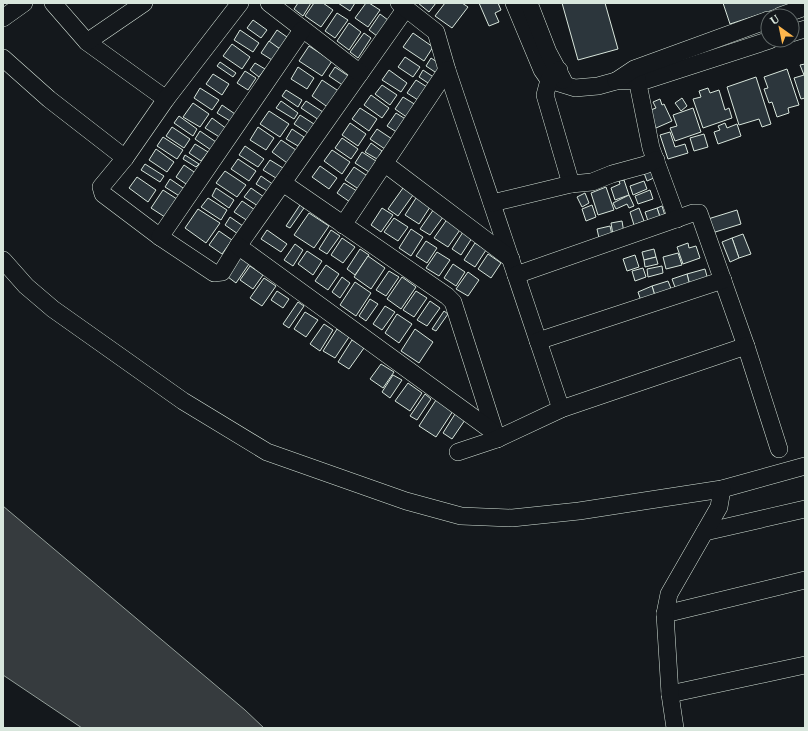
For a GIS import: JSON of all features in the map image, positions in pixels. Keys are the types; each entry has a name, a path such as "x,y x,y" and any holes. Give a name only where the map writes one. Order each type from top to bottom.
{"street":[{"path":"3,18 24,3"},
{"path":"53,3 87,42 166,99"},
{"path":"87,42 144,3"},
{"path":"240,3 166,99 125,158 101,187 101,191 160,237 214,274 222,272 238,246 360,73 403,5 436,32 561,408"},
{"path":"269,3 302,30 360,73"},
{"path":"514,3 542,70 571,88 580,88 616,81 760,23"},
{"path":"530,3 557,78"},
{"path":"160,237 302,30"},
{"path":"636,74 648,80 760,43"},
{"path":"3,58 49,99 125,158"},
{"path":"342,225 448,70"},
{"path":"636,74 651,148 677,219"},
{"path":"557,78 545,95 571,184"},
{"path":"492,203 571,184 592,182 656,160"},
{"path":"384,163 511,259"},
{"path":"283,183 447,296 453,302 496,436"},
{"path":"516,275 696,212 700,215 723,280 779,449"},
{"path":"238,246 496,436"},
{"path":"3,260 26,286 53,309 183,401 267,452 406,501 461,516 512,518 579,511 722,489 805,466"},
{"path":"538,341 723,280"},
{"path":"458,452 561,408 746,346"},
{"path":"675,728 670,694 665,614 669,594 719,507 722,489"},
{"path":"705,532 805,510"},
{"path":"665,614 805,580"},
{"path":"670,694 805,665"}],"shaded area":[{"path":"3,506 245,710 264,728 82,728 3,675"}],"building":[{"path":"298,3 311,3 303,16 294,9"},
{"path":"314,3 323,3 333,10 321,27 305,16"},
{"path":"338,3 355,3 350,11"},
{"path":"366,3 369,3 380,10 368,27 355,18"},
{"path":"418,3 436,3 429,12"},
{"path":"445,3 462,3 468,7 452,28 435,16"},
{"path":"479,3 498,3 501,10 495,13 499,22 489,26"},
{"path":"562,3 605,3 618,49 578,60"},
{"path":"723,3 795,3 780,8 760,8 760,14 730,24"},
{"path":"337,13 348,20 335,38 325,31"},
{"path":"380,14 388,20 377,36 369,30"},
{"path":"253,20 267,30 261,38 247,28"},
{"path":"349,23 361,32 349,50 337,41"},
{"path":"240,30 259,43 253,52 234,40"},
{"path":"277,30 287,37 280,49 269,42"},
{"path":"364,33 371,38 358,58 350,52"},
{"path":"413,33 433,47 424,61 403,47"},
{"path":"269,41 280,49 272,60 261,53"},
{"path":"232,44 250,57 242,69 223,56"},
{"path":"309,46 332,61 322,76 299,61"},
{"path":"405,57 420,67 413,77 398,67"},
{"path":"431,58 443,66 438,74 426,66"},
{"path":"220,62 236,73 233,77 217,66"},
{"path":"255,63 265,69 259,77 250,70"},
{"path":"805,64 805,98 801,99 794,78 804,75 800,65"},
{"path":"298,67 314,78 307,89 291,79"},
{"path":"335,67 350,77 344,86 329,76"},
{"path":"787,69 799,105 788,108 789,113 777,117 772,102 769,103 764,89 768,88 764,77"},
{"path":"389,70 407,83 401,92 382,80"},
{"path":"423,70 435,78 431,85 419,77"},
{"path":"245,71 256,78 248,90 237,83"},
{"path":"213,74 229,84 222,95 206,84"},
{"path":"756,77 771,124 762,127 759,119 739,125 727,87"},
{"path":"322,80 340,92 329,108 312,96"},
{"path":"416,80 427,87 418,100 407,93"},
{"path":"382,85 397,95 390,105 375,94"},
{"path":"200,88 219,100 212,110 194,98"},
{"path":"708,88 710,93 719,90 725,110 729,108 732,118 703,128 693,99 701,97 699,91"},
{"path":"286,90 302,100 298,107 282,96"},
{"path":"371,95 389,108 382,118 364,105"},
{"path":"403,97 416,105 408,118 395,109"},
{"path":"682,98 687,106 681,111 675,103"},
{"path":"660,99 672,121 656,128 648,111 656,108 653,102"},
{"path":"281,101 298,113 294,119 276,108"},
{"path":"306,101 323,112 319,120 301,108"},
{"path":"193,103 209,114 200,127 183,117"},
{"path":"222,105 235,114 230,121 217,113"},
{"path":"360,108 377,119 369,131 352,119"},
{"path":"693,108 701,132 675,141 670,128 677,126 673,115"},
{"path":"269,111 289,124 280,137 260,124"},
{"path":"396,113 407,120 398,133 387,126"},
{"path":"300,115 314,124 308,133 294,124"},
{"path":"179,116 197,129 193,136 174,123"},
{"path":"212,118 227,129 221,138 205,128"},
{"path":"350,123 366,134 358,146 342,135"},
{"path":"725,123 727,128 737,124 741,136 718,144 714,132 720,130 718,126"},
{"path":"172,127 190,139 184,148 166,136"},
{"path":"258,127 274,138 266,150 250,140"},
{"path":"292,129 304,137 298,146 286,139"},
{"path":"377,129 392,139 385,149 370,139"},
{"path":"200,131 216,142 211,150 195,139"},
{"path":"670,132 675,147 685,144 688,153 668,159 660,135"},
{"path":"704,134 708,147 694,151 690,138"},
{"path":"163,137 183,150 177,159 157,146"},
{"path":"342,138 358,149 351,159 335,148"},
{"path":"281,140 299,152 290,165 272,152"},
{"path":"371,143 382,151 377,159 365,152"},
{"path":"195,144 208,152 201,161 189,153"},
{"path":"245,146 264,159 258,167 239,155"},
{"path":"156,149 174,162 167,172 149,160"},
{"path":"332,150 350,162 342,174 324,161"},
{"path":"362,152 376,161 369,172 355,163"},
{"path":"185,155 199,164 196,167 183,159"},
{"path":"238,159 256,171 249,181 231,169"},
{"path":"270,160 283,168 276,178 263,170"},
{"path":"145,164 164,176 160,182 141,170"},
{"path":"184,165 197,174 189,186 176,177"},
{"path":"320,166 337,178 329,189 312,177"},
{"path":"651,166 656,177 647,181 643,170"},
{"path":"354,167 369,177 360,190 345,180"},
{"path":"225,171 246,185 237,197 216,183"},
{"path":"261,176 274,185 269,192 256,184"},
{"path":"137,177 156,190 148,202 129,188"},
{"path":"170,179 186,190 181,197 165,187"},
{"path":"624,180 629,195 615,200 611,188 620,184 619,181"},
{"path":"644,181 647,189 633,195 630,186"},
{"path":"344,183 357,191 350,202 337,193"},
{"path":"606,187 614,210 598,215 591,193"},
{"path":"216,188 234,200 229,208 212,196"},
{"path":"251,188 264,197 258,206 244,197"},
{"path":"403,188 413,195 398,216 388,209"},
{"path":"163,190 180,201 168,219 151,208"},
{"path":"650,190 653,199 638,204 635,196"},
{"path":"585,193 589,203 582,207 577,197"},
{"path":"418,195 432,204 419,224 405,215"},
{"path":"629,195 634,206 629,208 627,204 616,209 613,203"},
{"path":"208,198 227,210 221,220 201,207"},
{"path":"242,201 255,210 248,221 234,212"},
{"path":"300,205 304,208 290,228 286,226"},
{"path":"592,205 596,217 586,221 582,209"},
{"path":"436,206 446,213 430,235 420,229"},
{"path":"662,206 667,222 662,223 657,208"},
{"path":"382,208 393,215 381,232 371,225"},
{"path":"639,208 644,221 634,225 630,212"},
{"path":"657,208 661,220 649,224 645,212"},
{"path":"198,209 220,223 206,243 185,228"},
{"path":"737,210 741,224 712,233 708,219"},
{"path":"309,213 329,226 314,248 294,235"},
{"path":"230,217 243,226 238,234 225,225"},
{"path":"394,218 408,227 398,241 384,232"},
{"path":"448,218 462,227 448,247 434,238"},
{"path":"622,221 624,233 613,235 611,223"},
{"path":"610,226 612,235 599,238 597,229"},
{"path":"411,229 423,237 411,256 399,248"},
{"path":"267,230 287,244 281,252 261,239"},
{"path":"331,230 340,236 327,254 319,249"},
{"path":"219,231 232,240 222,254 209,245"},
{"path":"463,232 472,238 461,255 452,249"},
{"path":"743,234 751,254 739,258 732,238"},
{"path":"342,238 355,247 343,263 331,255"},
{"path":"732,238 739,258 730,262 722,242"},
{"path":"426,241 437,248 427,263 416,256"},
{"path":"475,243 486,250 475,267 464,260"},
{"path":"688,243 689,248 696,246 700,258 683,264 677,247"},
{"path":"295,244 303,250 293,266 284,260"},
{"path":"360,249 369,255 355,275 347,269"},
{"path":"654,249 656,257 644,260 642,252"},
{"path":"307,251 322,261 313,275 298,264"},
{"path":"437,252 450,260 439,276 426,268"},
{"path":"678,253 682,265 666,269 663,257"},
{"path":"488,254 501,263 491,278 478,269"},
{"path":"635,255 639,267 627,271 623,259"},
{"path":"368,256 385,268 371,289 354,277"},
{"path":"656,257 658,264 645,267 644,260"},
{"path":"240,258 249,264 236,283 228,277"},
{"path":"453,264 465,272 456,286 444,278"},
{"path":"326,265 339,274 328,290 315,281"},
{"path":"250,266 263,275 253,289 240,280"},
{"path":"662,266 663,273 648,277 647,269"},
{"path":"643,268 646,277 635,281 632,271"},
{"path":"705,269 708,280 690,286 687,274"},
{"path":"389,271 399,277 386,296 376,290"},
{"path":"468,272 479,280 468,296 456,289"},
{"path":"687,274 690,286 676,290 672,279"},
{"path":"342,277 350,283 340,298 332,292"},
{"path":"402,277 416,287 401,309 387,299"},
{"path":"264,278 276,286 262,306 250,298"},
{"path":"668,281 672,291 655,296 652,286"},
{"path":"355,282 371,293 356,316 340,305"},
{"path":"652,286 655,296 641,301 638,292"},
{"path":"277,291 289,299 283,308 271,300"},
{"path":"416,291 427,298 414,317 403,310"},
{"path":"370,299 378,304 366,321 359,316"},
{"path":"430,301 440,308 427,326 417,320"},
{"path":"298,302 304,306 289,328 283,324"},
{"path":"385,306 395,312 382,330 373,324"},
{"path":"444,311 448,314 436,331 432,329"},
{"path":"305,312 318,320 306,337 294,329"},
{"path":"397,314 412,324 399,343 385,333"},
{"path":"324,324 333,330 320,351 310,344"},
{"path":"337,329 349,337 335,358 323,351"},
{"path":"415,329 433,342 419,363 401,351"},
{"path":"352,340 364,348 349,369 338,362"},
{"path":"381,364 394,372 383,388 370,379"},
{"path":"393,375 402,380 390,398 382,392"},
{"path":"408,383 422,393 410,411 395,401"},
{"path":"425,394 431,399 417,420 410,416"},
{"path":"436,400 453,411 436,437 419,426"},
{"path":"455,414 465,420 452,439 443,433"}]}
